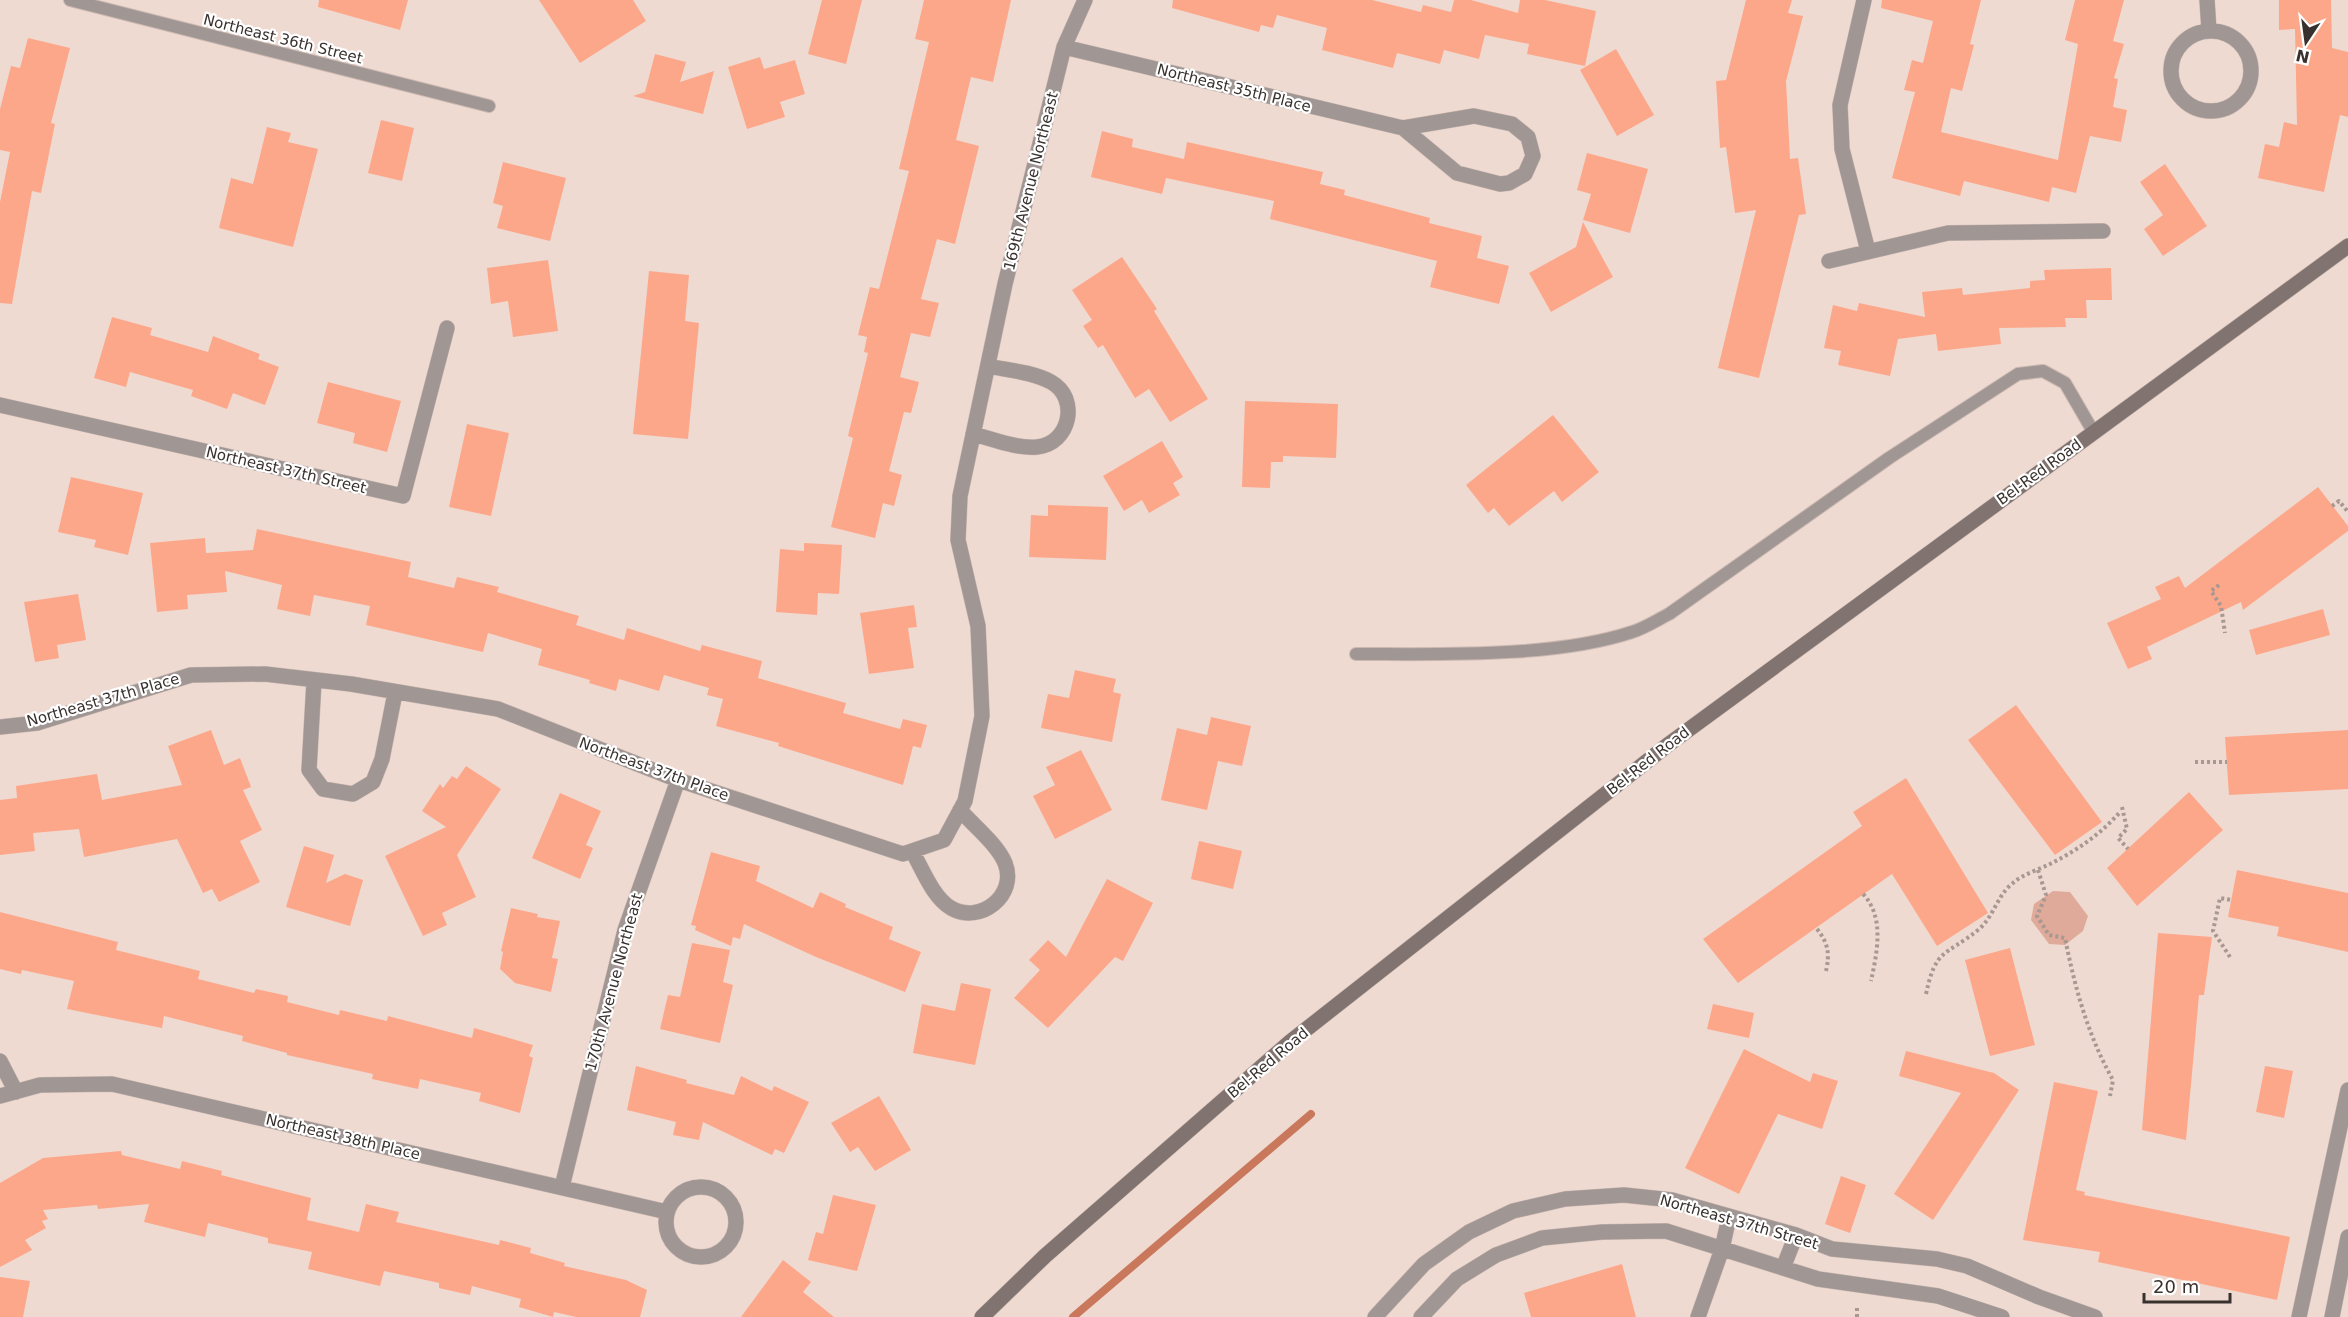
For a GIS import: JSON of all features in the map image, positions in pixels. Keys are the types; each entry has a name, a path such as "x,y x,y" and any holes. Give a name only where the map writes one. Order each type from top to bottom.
{"main road":[{"name":"Bel-Red Road","path":"982,1317 1045,1256 1299,1035 1669,744 2348,246"}],"street":[{"name":"169th Avenue Northeast","path":"958,540 960,496 988,366 1064,47 1085,0"},
{"path":"1864,0 1840,105 1842,148 1868,251"},
{"path":"2207,0 2209,30"},
{"path":"2209,30 2235,37 2244,46 2250,58 2251,78 2243,95 2222,110 2195,108 2184,101 2171,77 2173,57 2184,40 2196,33 2209,30"},
{"name":"Northeast 35th Place","path":"1064,47 1403,128 1474,116 1512,124 1528,136 1533,156 1525,174 1509,183 1500,184 1457,173 1403,128"},
{"path":"1829,261 1948,232 2103,231"},
{"name":"Northeast 37th Street","path":"0,405 403,496 447,328"},
{"path":"973,434 1039,447 1058,438 1068,419 1066,397 1051,382 988,366"},
{"name":"Northeast 37th Place","path":"0,727 37,723 191,675 265,674 498,708 678,780 903,854 944,840 966,801 982,716 978,626 958,540"},
{"path":"314,681 309,770 323,789 353,794 373,782 382,759 395,693"},
{"name":"170th Avenue Northeast","path":"562,1187 625,930 678,780"},
{"path":"912,851 943,902 952,909 972,913 992,907 1005,888 1005,865 1000,854 960,810"},
{"path":"0,1061 16,1092"},
{"name":"Northeast 38th Place","path":"0,1096 40,1085 112,1084 667,1212"},
{"path":"2299,1317 2348,1090"},
{"path":"695,1187 713,1190 728,1200 734,1211 733,1235 717,1252 706,1257 694,1256 673,1244 667,1233 667,1212 674,1198 684,1191 695,1187"},
{"name":"Northeast 37th Street","path":"1376,1317 1424,1264 1469,1232 1513,1211 1565,1199 1624,1195 1672,1200 1796,1235 1832,1249 1937,1259 1966,1266 2039,1297 2095,1317"},
{"path":"1698,1317 1722,1249 1729,1217"},
{"name":"Northeast 37th Street","path":"1421,1317 1457,1279 1496,1255 1542,1238 1602,1232 1666,1231 1818,1280 1938,1296 2002,1317"},
{"path":"1783,1268 1796,1235"},
{"path":"2332,1317 2348,1237"}],"lane":[{"name":"Northeast 36th Street","path":"70,0 489,106"},
{"path":"1356,654 1433,654 1535,649 1603,641 1634,632 1669,614 1889,458 2018,374 2043,372 2065,383 2094,433"}],"path":[{"path":"2332,506 2339,501 2348,512"},
{"path":"2219,585 2211,591 2221,606 2225,633"},
{"path":"2195,762 2227,762"},
{"path":"1926,994 1931,968 1938,957 1979,929 2009,886 2073,852 2110,824 2121,810 2127,829 2118,838 2128,849"},
{"path":"2038,870 2046,895 2037,916 2049,935 2065,938 2074,984 2092,1040 2113,1080 2110,1096"},
{"path":"1863,894 1872,904 1878,923 1871,981"},
{"path":"2230,957 2213,931 2220,898 2231,900"},
{"path":"1817,929 1825,940 1830,954 1826,970"}],"shaded area":[{"path":"2053,891 2070,892 2088,916 2083,931 2065,945 2049,944 2031,920 2034,904"}],"building":[{"path":"319,0 408,0 400,30 318,7"},
{"path":"539,0 633,0 646,21 580,63"},
{"path":"822,0 862,0 846,64 808,54"},
{"path":"924,0 1011,0 993,82 971,77 956,140 979,146 955,244 937,239 921,299 939,303 930,337 911,333 900,377 919,382 911,413 904,412 889,471 902,475 894,506 883,503 875,538 831,527 853,438 848,436 868,353 864,352 867,337 858,335 870,287 879,289 909,171 899,169 929,42 915,39"},
{"path":"1173,0 1372,0 1421,12 1423,5 1451,12 1454,0 1471,0 1518,13 1520,0 1545,0 1596,11 1585,66 1527,54 1529,44 1485,35 1479,59 1444,50 1440,64 1397,53 1393,68 1322,50 1327,28 1277,15 1273,28 1261,25 1259,32 1172,8"},
{"path":"1746,0 1792,0 1788,13 1803,16 1786,81 1790,159 1798,158 1806,214 1799,215 1759,378 1718,368 1756,210 1735,213 1726,147 1720,148 1716,81 1726,80"},
{"path":"1882,0 1981,0 1970,44 1974,45 1962,91 1951,88 1941,132 2058,160 2078,44 2065,40 2075,0 2124,0 2113,41 2124,44 2114,78 2118,79 2113,107 2127,110 2121,142 2090,136 2076,193 2052,187 2049,202 1964,181 1960,196 1892,178 1915,92 1904,90 1912,60 1923,63 1933,21 1881,8"},
{"path":"2279,0 2331,0 2332,48 2348,52 2348,117 2340,115 2324,192 2258,178 2265,144 2279,147 2284,122 2297,125 2295,29 2279,30"},
{"path":"28,38 70,48 51,123 55,124 41,193 32,191 12,304 0,303 0,202 10,152 0,150 0,109 11,66 20,68"},
{"path":"1616,49 1654,115 1617,136 1580,70"},
{"path":"655,54 686,62 680,82 714,71 703,114 633,96 645,92"},
{"path":"760,57 764,69 795,60 805,94 780,102 785,117 747,129 728,67"},
{"path":"381,120 414,128 402,181 368,173"},
{"path":"267,127 291,133 288,142 318,149 293,247 219,228 231,178 253,184"},
{"path":"1102,131 1133,139 1132,147 1184,159 1187,142 1323,172 1320,184 1345,190 1344,195 1430,218 1429,223 1482,236 1477,258 1509,266 1499,304 1430,287 1437,261 1270,219 1274,201 1166,178 1162,194 1091,177"},
{"path":"1587,153 1648,169 1630,233 1583,220 1591,194 1577,190"},
{"path":"503,162 566,178 550,241 497,228 503,206 493,203"},
{"path":"2165,164 2207,226 2163,256 2144,229 2163,215 2140,182"},
{"path":"1583,222 1613,277 1551,312 1529,273 1576,247"},
{"path":"1122,257 1157,309 1154,311 1208,399 1170,422 1149,389 1135,398 1103,345 1098,348 1083,326 1092,320 1072,290"},
{"path":"548,260 558,331 513,337 508,301 491,304 487,268"},
{"path":"2111,268 2112,300 2086,300 2087,318 2065,318 2066,327 1999,328 2001,344 1938,351 1936,334 1898,339 1890,376 1838,365 1841,351 1824,348 1833,305 1857,311 1859,303 1925,317 1922,292 1962,288 1963,295 2030,288 2030,281 2045,280 2044,270"},
{"path":"649,271 689,275 685,321 699,323 688,439 633,434"},
{"path":"112,317 152,328 150,335 208,352 213,336 260,354 258,359 279,367 265,405 233,393 227,409 191,396 193,390 130,372 126,387 94,378"},
{"path":"328,382 401,401 387,452 353,443 355,433 317,423"},
{"path":"1245,401 1338,404 1336,458 1283,456 1283,462 1271,462 1270,488 1242,487"},
{"path":"1553,415 1599,472 1562,502 1554,491 1509,526 1494,508 1488,513 1466,485"},
{"path":"467,424 509,433 491,516 449,507"},
{"path":"1162,441 1183,477 1173,483 1180,495 1149,513 1142,500 1124,511 1103,476"},
{"path":"71,477 143,493 128,555 94,547 96,540 58,532"},
{"path":"2318,487 2348,526 2348,531 2243,610 2241,602 2147,647 2152,659 2128,669 2107,623 2161,599 2155,587 2179,576 2185,588"},
{"path":"1048,505 1108,507 1106,560 1029,557 1031,515 1048,516"},
{"path":"257,529 411,562 408,577 454,588 457,577 499,587 497,592 579,616 576,625 624,640 627,628 700,651 702,645 762,661 758,678 846,703 843,713 900,729 903,719 927,725 921,748 913,746 903,785 778,746 779,743 716,726 723,699 707,695 709,688 664,675 659,691 619,679 616,691 589,683 590,680 538,665 542,649 488,633 483,652 366,625 370,606 314,595 310,616 277,609 282,585 225,571 227,592 187,595 188,609 157,612 150,543 205,538 206,553 253,550"},
{"path":"804,543 842,545 839,594 818,593 817,615 776,612 780,549 804,551"},
{"path":"78,594 86,640 57,645 59,658 35,662 24,602"},
{"path":"914,605 917,627 908,628 914,668 869,674 860,613"},
{"path":"2323,609 2330,635 2256,655 2249,630"},
{"path":"1075,670 1116,679 1113,692 1121,694 1112,742 1041,728 1048,694 1069,698"},
{"path":"2016,705 2102,822 2055,855 1968,740"},
{"path":"1211,717 1251,726 1242,766 1218,761 1207,810 1161,800 1177,728 1207,735"},
{"path":"211,730 224,765 240,758 251,787 243,790 262,830 240,841 260,882 219,902 212,889 203,893 177,839 84,857 79,829 33,833 35,851 0,855 0,800 17,798 16,786 97,774 102,800 182,785 168,746"},
{"path":"2348,730 2348,789 2229,795 2225,737"},
{"path":"1081,750 1112,810 1055,839 1033,796 1055,785 1046,767"},
{"path":"466,766 501,789 457,855 476,897 442,913 447,925 423,936 385,856 446,827 422,811 440,784 443,788 452,776 457,779"},
{"path":"1906,778 1988,913 1937,946 1892,874 1738,983 1703,939 1862,826 1853,812"},
{"path":"2189,792 2223,830 2137,906 2107,868"},
{"path":"560,793 601,811 586,845 593,848 580,879 532,858"},
{"path":"1199,841 1242,851 1233,889 1191,879"},
{"path":"304,846 334,855 326,883 345,874 363,880 350,926 286,907"},
{"path":"711,852 760,866 756,881 813,908 820,892 846,904 845,907 893,927 889,939 921,952 905,992 816,957 744,924 740,939 733,937 731,946 695,930 696,926 691,925"},
{"path":"2237,870 2348,893 2348,952 2277,936 2279,927 2228,917"},
{"path":"1107,879 1153,903 1123,961 1115,957 1048,1028 1014,998 1040,970 1029,960 1048,940 1066,957"},
{"path":"511,908 538,914 537,917 560,921 552,958 558,959 551,992 515,983 500,969 503,952 501,951"},
{"path":"0,912 118,942 116,950 200,971 198,979 254,993 256,989 288,996 287,1002 339,1015 340,1010 387,1021 388,1016 472,1038 474,1028 533,1045 529,1056 533,1058 520,1113 479,1101 481,1093 420,1079 418,1089 372,1079 373,1074 287,1055 287,1053 242,1041 243,1036 164,1016 162,1028 67,1009 74,981 22,970 21,974 0,969"},
{"path":"2158,933 2212,937 2204,995 2199,995 2186,1140 2142,1130"},
{"path":"692,943 730,950 723,982 733,985 720,1043 660,1029 668,995 680,997"},
{"path":"2010,948 2035,1045 1990,1056 1965,960"},
{"path":"961,983 991,989 975,1065 913,1053 922,1004 955,1011"},
{"path":"1713,1004 1754,1013 1749,1038 1707,1029"},
{"path":"1744,1049 1810,1082 1813,1073 1838,1081 1822,1129 1778,1114 1739,1194 1685,1168"},
{"path":"1906,1051 1994,1073 2019,1090 1933,1220 1894,1194 1961,1093 1899,1076"},
{"path":"636,1066 687,1080 686,1083 734,1095 741,1076 772,1091 774,1086 809,1102 784,1153 775,1149 772,1155 703,1122 699,1140 673,1135 676,1122 627,1110"},
{"path":"2265,1066 2293,1071 2284,1118 2256,1112"},
{"path":"2054,1082 2098,1091 2076,1190 2085,1192 2084,1195 2290,1237 2277,1300 2098,1262 2100,1252 2023,1240"},
{"path":"879,1096 911,1150 875,1171 858,1147 850,1152 831,1123"},
{"path":"121,1151 122,1155 180,1169 182,1161 222,1171 221,1175 311,1198 307,1220 359,1232 366,1204 399,1212 396,1222 499,1245 500,1240 531,1248 530,1253 565,1263 564,1266 626,1280 647,1290 640,1317 576,1317 554,1312 553,1317 519,1307 521,1299 472,1286 470,1295 439,1288 439,1283 384,1271 380,1286 308,1269 312,1252 268,1243 268,1238 208,1223 205,1237 144,1222 149,1204 98,1209 97,1205 43,1210 48,1219 42,1221 46,1228 25,1240 32,1250 0,1267 0,1183 43,1158"},
{"path":"1841,1176 1866,1185 1850,1233 1825,1224"},
{"path":"833,1195 876,1205 857,1271 808,1260 816,1232 823,1234"},
{"path":"783,1260 811,1282 803,1292 834,1317 741,1317"},
{"path":"1622,1264 1636,1317 1531,1317 1524,1293"},
{"path":"0,1277 30,1281 23,1317 0,1317"}],"waterway":[{"path":"1073,1317 1311,1114"}]}
